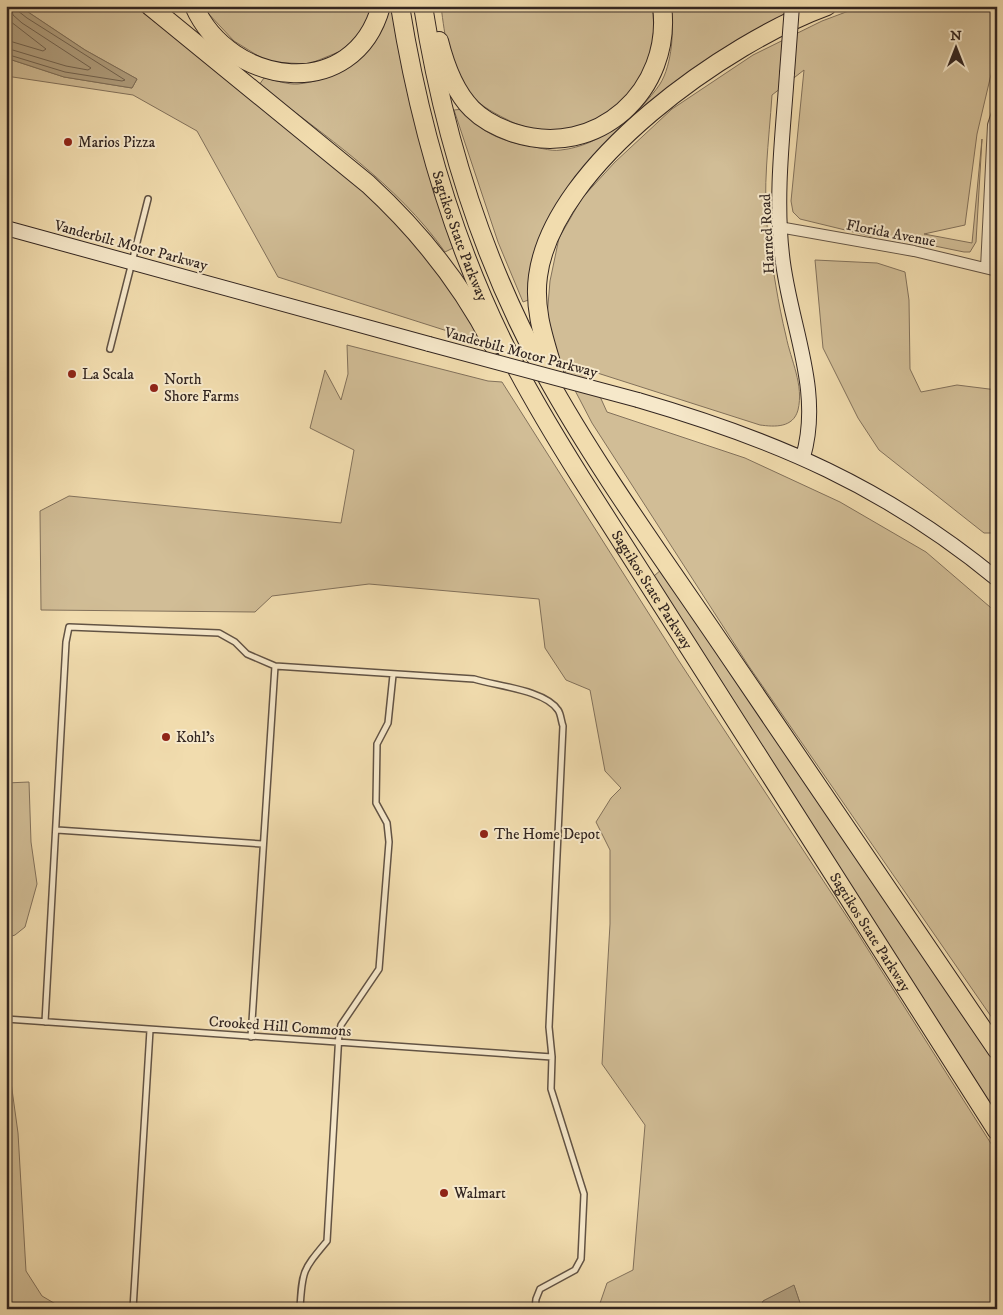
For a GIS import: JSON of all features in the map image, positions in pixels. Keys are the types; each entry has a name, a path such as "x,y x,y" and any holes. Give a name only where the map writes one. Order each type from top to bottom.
{"highway":[{"path":"150,6 368,184 406,222 442,266 472,309 537,426 581,478"},
{"path":"194,6 209,31 243,60 272,72 295,74 330,67 348,56 370,32 381,6"},
{"name":"Sagtikos State Parkway","path":"400,6 415,89 426,134 470,267 505,346 529,391 581,478 997,1131"},
{"name":"Sagtikos State Parkway","path":"423,6 444,113 482,234 515,315 566,410 617,489 997,1050"},
{"path":"430,6 450,74 471,108 494,126 539,139 554,139 585,133 605,124 624,111 641,93 659,57 664,30 662,6"},
{"path":"566,410 538,319 537,305 541,263 549,235 564,209 585,179 621,142 682,88 754,41 827,6"}],"main road":[{"name":"Harned Road","path":"792,6 780,228 786,285 810,396 809,424 803,457"},
{"name":"Vanderbilt Motor Parkway","path":"6,228 638,400 711,422 803,457 864,487 909,514 997,579"}],"street":[{"path":"986,268 993,125 997,113"},
{"name":"Florida Avenue","path":"780,228 914,251 997,271"}],"lane":[{"path":"110,349 148,199"},
{"path":"45,1022 66,642 70,627 75,625 219,634 235,642 246,654 275,666 474,679 495,686 516,687 538,696 558,710 563,726 549,1027 552,1057 551,1089 584,1194 582,1259 575,1270 540,1289 535,1309"},
{"path":"251,1037 275,666"},
{"path":"300,1309 301,1280 307,1264 327,1241 338,1043 341,1025 380,969 389,842 387,823 376,803 377,744 388,723 392,675"},
{"path":"57,830 262,844"},
{"name":"Crooked Hill Commons","path":"6,1020 552,1057"},
{"path":"132,1309 150,1030"}],"shaded area":[{"path":"19,6 134,6 232,81 402,224 468,311 485,343 278,277 197,131 133,95 6,76 6,58 64,77 132,88 137,79 85,50"},
{"path":"204,6 373,6 364,30 341,51 309,64 268,62 234,41 206,11"},
{"path":"441,6 652,6 654,32 651,58 645,74 634,92 619,107 603,118 584,126 565,130 545,131 525,127 489,110 469,94 451,59"},
{"path":"670,6 810,6 657,103 551,217 533,259 531,299 523,302 498,242 454,110 464,109 483,129 498,137 547,150 575,147 603,136 641,107 660,84 670,57 672,25"},
{"path":"862,6 997,6 997,49 977,134 965,225 924,234 972,243 982,139 976,242 970,252 881,235 870,236 800,219 793,212 791,201 804,70 772,95 766,183 766,218 774,273 783,324 798,382 799,401 796,416 783,425 760,425 588,370 607,412 745,458 840,502 926,552 997,613 997,1025 748,665 592,423 556,354 547,317 550,281 559,238 582,198 615,162 672,109 753,55 822,21"},
{"path":"391,9 394,11 432,182 453,248 445,252 426,227 382,182 334,142 259,85 264,78 290,84 310,82 343,69 371,45 380,33 386,15"},
{"path":"815,260 877,263 905,272 909,300 910,369 921,392 957,385 997,390 997,533 984,533 879,450 858,418 823,348"},
{"path":"347,345 488,381 502,382 677,658 855,929 997,1153 997,1309 802,1309 794,1286 763,1301 760,1309 598,1309 607,1283 633,1270 645,1125 602,1064 610,924 610,850 596,822 611,798 621,788 605,771 590,690 566,680 545,648 539,599 369,584 272,596 255,612 41,610 40,511 69,496 341,523 354,450 310,428 325,370 341,400 348,374"},
{"path":"662,569 997,1065 997,1114 654,576"},
{"path":"29,782 31,842 37,884 25,927 15,935 6,938 6,783"},
{"path":"6,1071 10,1075 18,1133 26,1271 42,1296 64,1309 6,1309"}],"water":[{"path":"6,6 19,6 85,50 137,79 132,88 64,77 6,58"},
{"path":"794,1285 802,1309 760,1309 763,1301"}],"place":[{"name":"Marios Pizza","path":"68,142"},
{"name":"La Scala","path":"72,374"},
{"name":"North Shore Farms","path":"154,388"},
{"name":"Kohl's","path":"166,737"},
{"name":"The Home Depot","path":"484,834"},
{"name":"Walmart","path":"444,1193"}]}
